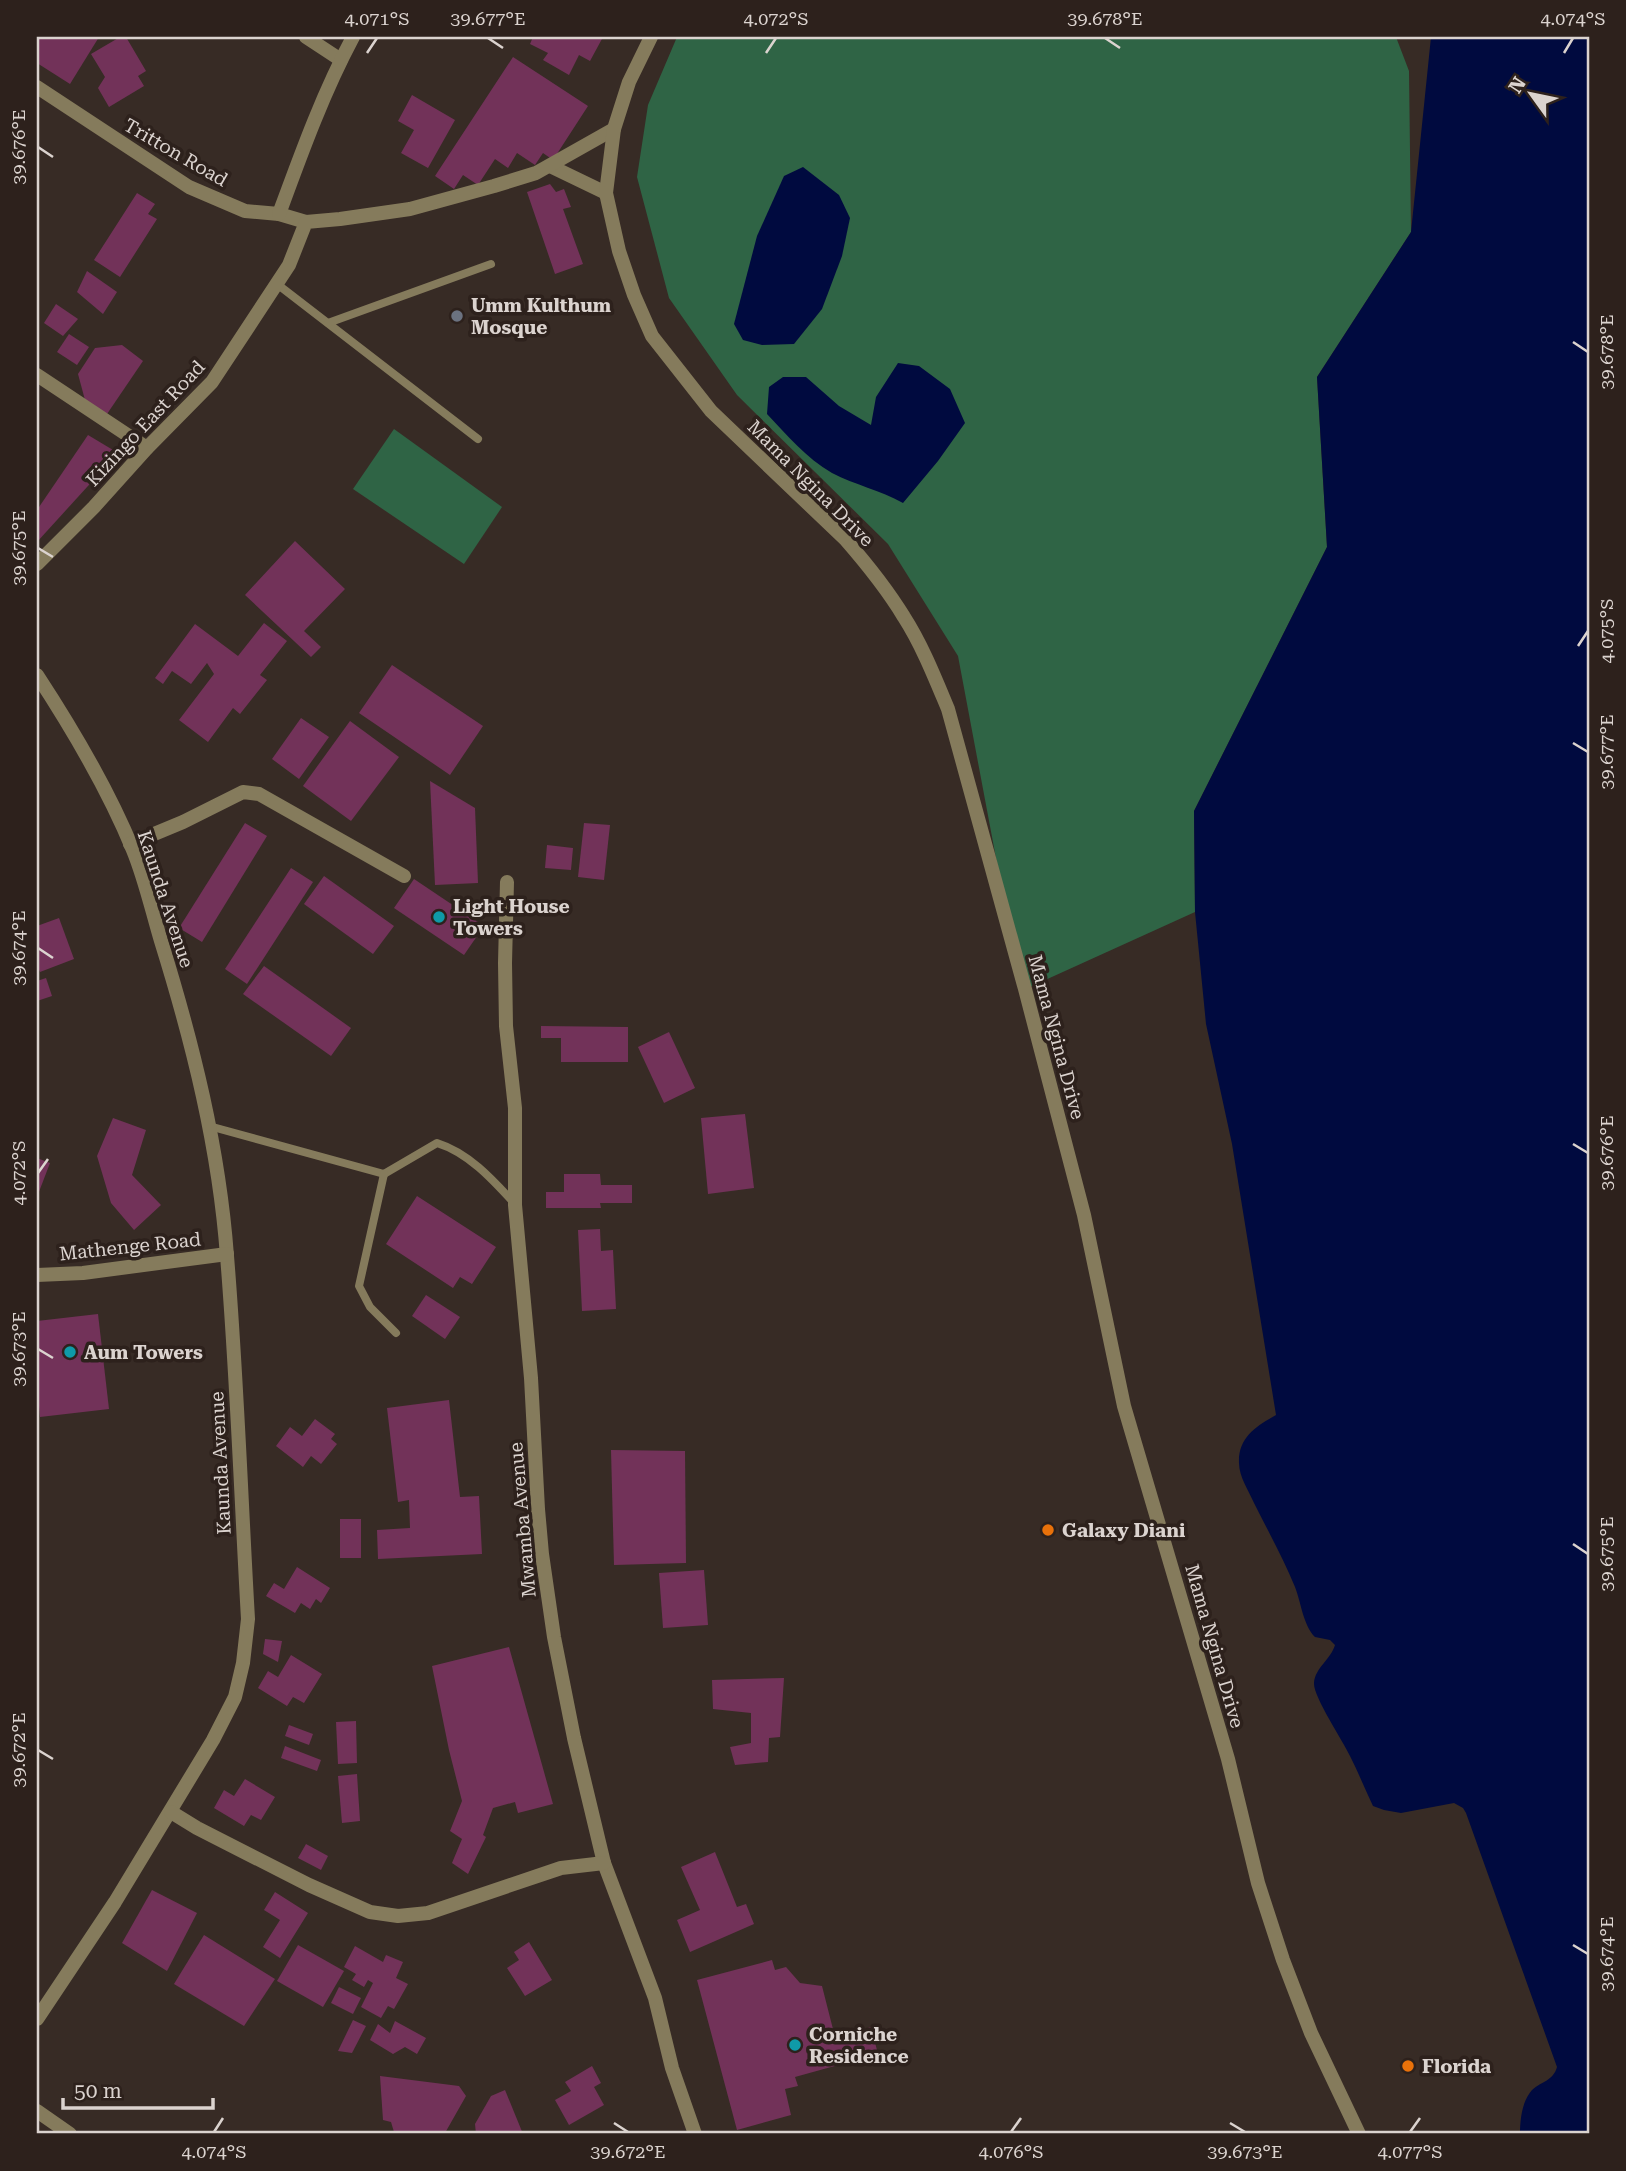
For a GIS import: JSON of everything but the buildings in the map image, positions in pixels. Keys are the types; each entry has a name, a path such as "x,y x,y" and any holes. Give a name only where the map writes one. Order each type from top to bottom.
{"street":[{"path":"306,37 341,60"},
{"path":"279,214 307,138 353,37"},
{"name":"Mama Ngina Drive","path":"650,37 629,82 614,128 606,193 619,251 652,336 711,411 862,558 904,617 948,709 1084,1214 1124,1406 1228,1759 1258,1883 1311,2033 1359,2134"},
{"name":"Tritton Road","path":"37,88 190,187 245,211 279,214 306,222"},
{"path":"306,222 410,209 494,186 536,173 614,128"},
{"path":"550,166 606,193"},
{"name":"Kizingo East Road","path":"37,564 212,382 289,265 306,222"},
{"path":"37,375 147,448"},
{"name":"Kaunda Avenue","path":"37,675 95,772 130,844 174,985 204,1096 227,1254 248,1619 243,1663 235,1697 213,1740 115,1902 37,2019"},
{"path":"130,844 183,822 243,792 259,794 404,876"},
{"name":"Mwamba Avenue","path":"507,882 506,1026 515,1108 515,1205 531,1378 542,1554 562,1678 604,1863 655,1998 673,2068 695,2134"},
{"name":"Mathenge Road","path":"37,1275 83,1273 227,1254"},
{"path":"171,1812 309,1885 370,1912 398,1916 428,1913 561,1868 604,1863"},
{"path":"37,2111 70,2134"}],"lane":[{"path":"328,324 491,264"},
{"path":"276,284 478,439"},
{"path":"209,1126 384,1174 437,1143 455,1149 493,1180 515,1205"},
{"path":"384,1174 359,1286 370,1307 396,1333"}],"green space":[{"path":"677,37 1396,37 1409,71 1411,232 1317,377 1327,547 1194,811 1195,912 1021,991 958,656 888,544 737,395 669,298 637,177 648,105"},
{"path":"394,429 502,507 464,564 353,489"}],"shaded area":[{"path":"1431,37 1589,37 1589,2134 1520,2134 1522,2111 1529,2094 1550,2078 1557,2067 1466,1813 1454,1803 1401,1813 1373,1806 1315,1689 1317,1673 1335,1645 1330,1640 1315,1637 1311,1632 1290,1576 1241,1473 1240,1454 1245,1439 1276,1415 1232,1144 1206,1024 1195,912 1194,811 1327,547 1317,377 1411,232"},
{"path":"803,167 839,195 850,218 842,256 822,309 794,344 762,345 743,340 734,324 757,236 784,176"},
{"path":"898,363 919,366 950,389 965,423 903,503 832,473 797,446 767,414 769,387 783,377 806,377 839,406 871,425 876,397"}],"place":[{"name":"Umm Kulthum Mosque","path":"457,316"},
{"name":"Light House Towers","path":"439,917"},
{"name":"Aum Towers","path":"70,1352"},
{"name":"Galaxy Diani","path":"1048,1530"},
{"name":"Corniche Residence","path":"795,2045"},
{"name":"Florida","path":"1408,2066"}]}
